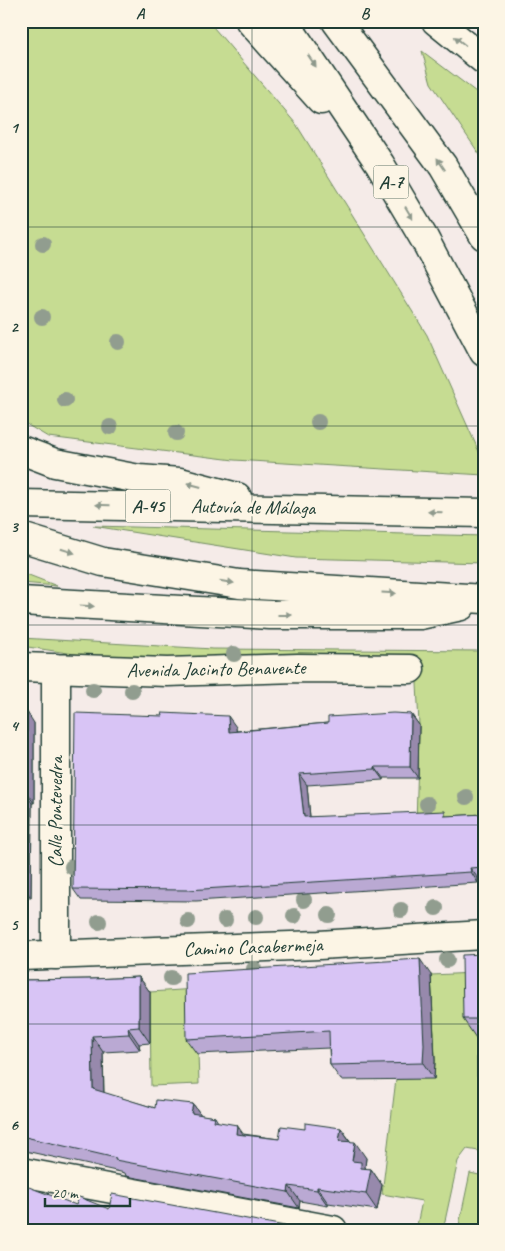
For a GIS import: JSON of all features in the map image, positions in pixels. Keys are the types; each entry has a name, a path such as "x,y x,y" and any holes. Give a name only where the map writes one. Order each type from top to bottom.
{"main road":[{"path":"250,21 380,164"},
{"name":"A-7","path":"284,21 380,164 426,240 484,352"},
{"name":"A-7","path":"336,21 443,166 484,236"},
{"path":"436,21 484,60"},
{"path":"21,450 55,463 139,479 180,482 274,508"},
{"name":"Autovía de Málaga","path":"21,504 484,513"},
{"path":"21,537 103,562 239,584 484,600"},
{"path":"21,601 270,615 420,615 484,600"},
{"name":"Avenida Jacinto Benavente","path":"21,667 167,672 298,668 410,669"},
{"name":"Calle Pontevedra","path":"56,668 56,955"},
{"name":"Camino Casabermeja","path":"21,956 319,945 484,935"},
{"path":"21,1172 333,1230"}],"green space":[{"path":"21,21 208,21 296,124 427,335 484,463 484,475 234,460 48,437 21,421"},
{"path":"422,51 484,98 484,161 431,83"},
{"path":"93,526 484,536 484,563 296,558"},
{"path":"21,572 57,586 21,583"},
{"path":"21,638 213,649 484,651 484,820 416,824 419,725 416,663 95,657 21,646"},
{"path":"475,973 477,1076 484,1076 484,1152 467,1149 458,1161 443,1230 416,1230 422,1201 382,1194 396,1079 434,1078 435,1057 431,975"},
{"path":"196,989 199,1084 151,1086 150,992"},
{"path":"470,1173 484,1176 484,1230 458,1230"}],"building":[{"path":"21,712 27,712 26,792 24,792 24,887 21,887"},
{"path":"75,713 163,716 162,713 228,716 229,732 328,723 328,717 393,713 411,714 410,767 375,767 375,769 299,774 304,817 445,811 445,816 484,814 484,867 470,868 471,872 188,890 73,889"},
{"path":"484,954 484,1019 463,1019 462,955"},
{"path":"420,959 424,1045 423,1063 330,1065 329,1031 186,1039 185,973"},
{"path":"139,977 139,1027 128,1028 129,1034 92,1036 93,1089 155,1108 156,1100 193,1104 191,1113 215,1117 214,1121 237,1125 236,1134 279,1139 281,1126 305,1129 305,1123 341,1128 339,1141 355,1142 352,1161 361,1162 361,1168 371,1169 366,1194 317,1187 317,1190 289,1186 288,1192 115,1160 116,1158 21,1136 21,980"},
{"path":"21,1184 76,1205 79,1197 109,1209 112,1194 285,1226 284,1230 21,1230"}]}
